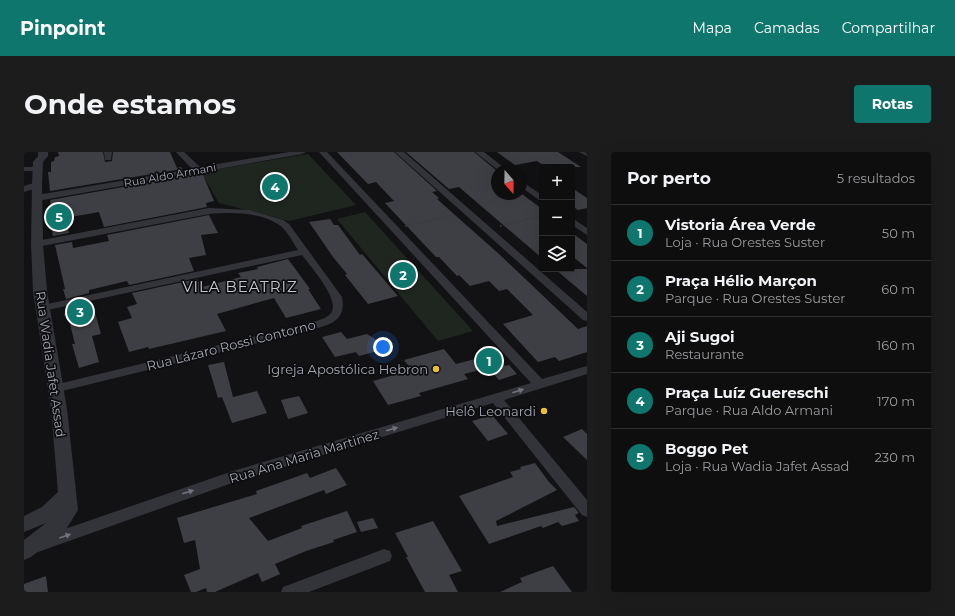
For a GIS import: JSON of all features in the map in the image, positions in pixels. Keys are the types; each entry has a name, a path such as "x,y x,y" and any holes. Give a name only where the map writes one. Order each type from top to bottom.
{"street":[{"path":"180,152 198,170"},
{"name":"Rua Aldo Armani","path":"33,191 198,170 302,152"},
{"path":"323,152 539,384"},
{"path":"399,152 587,318"},
{"path":"479,152 495,164"},
{"path":"583,152 587,154"},
{"path":"24,169 38,159"},
{"name":"Rua Wadia Jafet Assad","path":"26,550 58,525 67,515 69,505 58,409 43,308 37,244 33,191 38,159"},
{"path":"527,188 539,197"},
{"name":"Rua Lázaro Rossi Contorno","path":"37,244 209,211 230,210 280,221 286,226 337,297 339,308 335,316 325,322 54,389"},
{"path":"575,223 587,232"},
{"path":"43,308 305,252"},
{"name":"Rua Ana Maria Martinez","path":"26,550 232,477 587,370"},
{"path":"497,398 587,511"},
{"path":"24,524 39,519 47,514 68,494"},
{"path":"289,592 384,556"}],"path":[{"path":"395,228 467,212"},
{"path":"486,229 539,217"}],"shaded area":[{"path":"308,154 356,205 289,221 219,203 201,172"},
{"path":"365,212 473,331 438,341 337,219"}],"building":[{"path":"58,152 103,152 105,162 112,161 113,152 170,152 177,168 181,167 182,169 50,191 48,172 51,172 51,162 54,161 55,157 59,156"},
{"path":"337,152 394,152 437,191 432,192 439,198 437,199 500,255 578,329 587,326 587,352 559,361 555,357 538,362 503,324 533,315 507,289 499,291 489,281 470,286 459,275 457,276 439,257 436,257 385,203 394,201 376,182 368,184"},
{"path":"406,152 474,152 491,166 491,200 527,200 527,198 539,207 539,255 459,187 449,189"},
{"path":"497,152 558,152 581,167 575,167 575,164 542,164 537,161 514,164"},
{"path":"203,175 214,201 206,203 207,207 104,227 99,212 65,218 69,233 53,236 50,216 53,216 50,200 185,176"},
{"path":"575,190 587,198 587,208 578,210 575,208"},
{"path":"209,215 218,233 201,235 206,255 189,258 194,271 129,285 127,281 89,290 89,293 66,299 55,245 72,242 73,248 109,241 107,235"},
{"path":"330,219 334,225 338,225 360,255 362,254 398,296 368,304 345,275 347,274 333,257 309,222"},
{"path":"575,235 587,244 587,268 575,258"},
{"path":"288,259 310,289 308,289 321,309 286,318 274,298 217,314 226,331 149,349 148,347 129,352 118,322 132,318 127,307 137,304 132,293 197,279 202,287 241,277 238,273 258,269 257,267"},
{"path":"575,269 587,269 587,296 558,272 575,272"},
{"path":"92,302 101,334 92,336 99,362 79,368 72,344 75,344 70,324 64,315 67,307"},
{"path":"341,332 347,339 367,334 389,348 359,356 356,352 335,357 322,337"},
{"path":"444,349 456,364 494,354 505,366 509,365 517,374 499,380 488,368 464,374 468,379 419,393 421,396 388,405 373,381 412,370 404,360"},
{"path":"224,362 233,397 257,391 267,413 232,423 222,397 218,398 208,365"},
{"path":"299,396 308,413 288,419 281,400"},
{"path":"492,415 508,434 488,441 472,421"},
{"path":"582,429 587,434 587,460 563,437"},
{"path":"535,463 557,490 496,521 497,526 574,507 579,513 575,515 579,521 562,526 558,522 543,528 541,526 489,544 459,496 513,477 510,472 521,469 520,467"},
{"path":"336,468 347,485 326,494 324,490 249,518 268,541 302,528 301,526 347,511 357,532 333,540 334,542 306,551 275,564 280,574 262,582 258,573 215,592 207,592 206,588 196,592 191,592 184,575 200,569 195,540 184,543 177,518 257,494 256,491 307,473 310,478"},
{"path":"373,518 378,528 361,532 357,522"},
{"path":"433,521 462,571 449,575 458,592 425,592 395,533"},
{"path":"553,566 572,592 500,592 522,582 520,578"},
{"path":"46,576 48,592 24,592 24,584"}],"place":[{"name":"Praça Luíz Guereschi","path":"275,187"},
{"name":"Boggo Pet","path":"59,217"},
{"name":"Praça Hélio Marçon","path":"403,275"},
{"name":"Aji Sugoi","path":"80,312"},
{"name":"Vistoria Área Verde","path":"489,361"},
{"name":"Igreja Apostólica Hebron","path":"436,369"},
{"name":"Helô Leonardi","path":"544,411"}],"district":[{"name":"VILA BEATRIZ","path":"240,286"}]}
